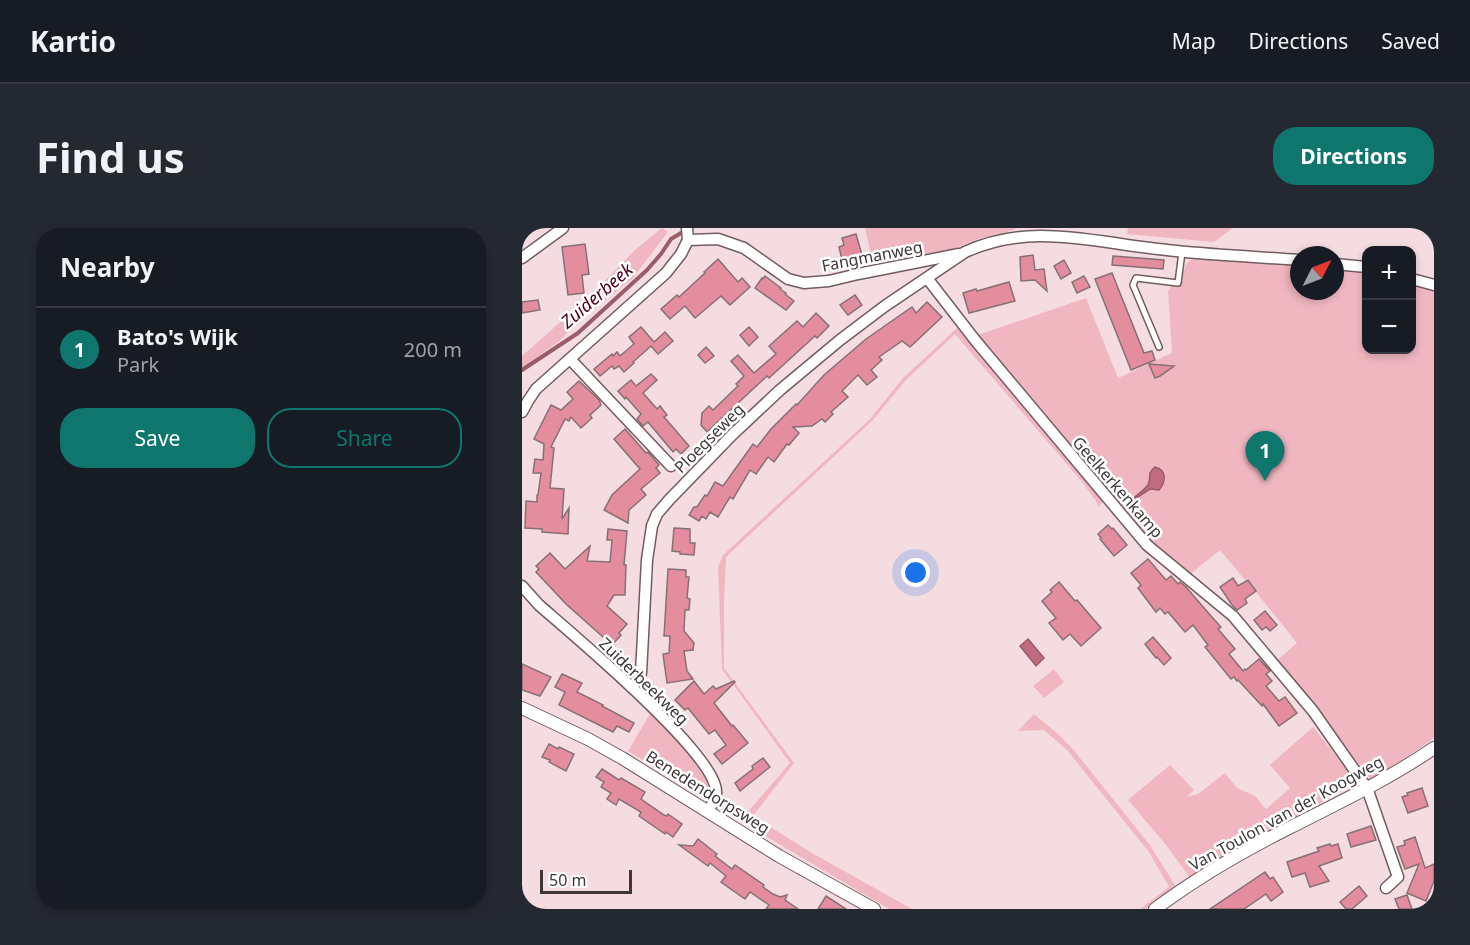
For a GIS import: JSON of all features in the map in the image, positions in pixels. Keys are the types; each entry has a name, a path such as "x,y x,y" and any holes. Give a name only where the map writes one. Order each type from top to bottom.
{"street":[{"path":"522,258 563,228"},
{"path":"522,412 536,389 666,273 681,254 688,240 687,228"},
{"name":"Fangmanweg","path":"927,278 976,246 1027,231 1182,252 1290,259"},
{"name":"Fangmanweg","path":"688,240 718,239 744,248 788,279 804,283 829,281 965,252"},
{"path":"1344,265 1362,267"},
{"name":"Ploegseweg","path":"631,687 641,673 647,560 652,526 657,514 732,435 780,390 840,340 927,278"},
{"name":"Geelkerkenkamp","path":"927,278 960,322 1147,545 1239,622 1313,711 1367,788 1398,877 1386,888"},
{"path":"1416,280 1434,285"},
{"path":"570,359 670,466"},
{"name":"Zuiderbeekweg","path":"522,586 539,605 631,687 699,758 716,789 715,800 707,812"},
{"name":"Benedendorpsweg","path":"522,708 622,758 779,856 874,909"},
{"name":"Van Toulon van der Koogweg","path":"1163,907 1254,846 1367,788 1434,748"}],"lane":[{"path":"1159,346 1133,285 1136,278 1178,283 1182,252"}],"shaded area":[{"path":"662,228 668,232 632,279 583,318 558,342 522,368 522,356 591,295 635,250"},
{"path":"865,228 1016,228 950,250 873,263"},
{"path":"1128,228 1233,228 1214,242 1127,234"},
{"path":"1203,257 1290,264 1290,300 1344,300 1344,269 1362,271 1362,354 1416,354 1416,284 1434,290 1434,738 1373,781 1365,774 1304,693 1275,662 1297,643 1256,592 1248,578 1245,580 1220,550 1188,576 1154,549 975,336 1086,298 1118,378 1172,353 1168,291 1173,282 1181,278 1184,268 1193,259"},
{"path":"957,328 1103,502 1097,507 1098,504 1083,483 955,334 906,380 872,421 726,557 724,668 794,763 753,816 812,853 912,909 889,909 740,821 790,763 722,669 718,567 723,555 870,419 903,378"},
{"path":"1155,467 1162,471 1164,477 1159,490 1150,489 1130,502 1148,485 1150,474"},
{"path":"1028,639 1044,658 1036,666 1020,646"},
{"path":"1054,669 1064,682 1044,698 1033,686"},
{"path":"651,712 683,747 704,775 710,785 707,796 700,796 628,751"},
{"path":"1034,714 1072,748 1149,844 1175,885 1175,888 1148,909 1140,909 1169,887 1149,852 1067,750 1044,730 1018,731"},
{"path":"1313,727 1353,777 1344,790 1258,837 1191,879 1128,800 1170,765 1194,790 1186,797 1198,794 1225,773 1237,788 1255,796 1266,809 1290,788 1270,765"}],"building":[{"path":"856,234 862,255 842,260 839,247 844,245 842,238"},
{"path":"585,244 589,274 582,275 584,293 568,295 562,247"},
{"path":"1033,255 1035,270 1044,269 1047,291 1035,280 1021,281 1020,257"},
{"path":"1113,256 1164,260 1163,269 1112,265"},
{"path":"718,259 738,282 742,278 750,287 730,305 721,296 695,318 685,306 670,319 661,309 677,295 679,297"},
{"path":"1064,260 1071,273 1061,279 1054,266"},
{"path":"1112,273 1144,353 1152,351 1155,360 1131,370 1095,279"},
{"path":"765,276 794,301 786,310 755,288"},
{"path":"1084,276 1090,287 1077,293 1072,282"},
{"path":"1009,282 1015,301 969,313 963,293"},
{"path":"855,295 862,305 848,315 840,305"},
{"path":"538,300 540,310 522,313 522,302"},
{"path":"927,302 942,317 910,347 902,341 879,357 882,360 871,370 877,377 867,385 858,375 842,391 848,397 831,412 833,414 825,422 822,419 812,426 793,427 799,433 789,445 787,444 774,462 768,457 756,474 750,470 733,499 730,497 718,517 710,512 706,519 702,516 699,521 689,515 705,495 707,496 715,482 723,486 753,444 757,447 771,429 824,375 866,339 912,307 916,313"},
{"path":"816,313 829,326 769,378 767,376 707,432 701,425 702,413 709,406 713,410 738,386 736,384 744,376 731,361 738,355 754,373 776,354 769,346 797,321 803,327"},
{"path":"641,327 654,342 665,332 673,341 658,354 651,346 624,372 619,366 614,369 612,366 600,376 594,369 612,354 613,356 617,352 620,356 634,344 629,337"},
{"path":"749,327 758,337 749,346 740,335"},
{"path":"706,347 714,356 705,363 698,355"},
{"path":"1149,364 1174,366 1155,378"},
{"path":"651,374 657,380 643,393 657,409 660,406 667,415 664,417 689,446 681,454 676,449 673,452 648,422 643,426 637,419 641,414 618,391 631,380 636,386"},
{"path":"579,381 599,400 601,405 581,428 571,417 569,421 565,419 551,447 554,448 550,488 564,489 562,519 569,508 568,534 525,528 526,501 537,502 541,473 533,473 535,459 543,460 544,444 534,439 551,405 561,410 573,399 567,392"},
{"path":"625,429 659,465 656,468 660,473 641,489 646,495 629,510 628,523 604,510 612,495 640,469 614,439"},
{"path":"1108,525 1127,545 1114,556 1098,534"},
{"path":"674,528 690,529 690,543 695,543 694,555 672,551"},
{"path":"608,529 627,531 624,565 626,565 625,595 614,595 607,606 627,624 612,645 566,604 536,572 539,569 536,566 550,553 565,569 590,546 587,561 610,562 612,540 607,540"},
{"path":"1148,559 1166,580 1171,576 1178,584 1180,582 1186,587 1221,627 1218,629 1235,649 1229,654 1243,671 1259,659 1270,671 1266,674 1272,681 1266,686 1279,701 1285,697 1297,713 1279,726 1263,704 1262,706 1238,680 1234,677 1231,679 1205,647 1208,645 1193,625 1185,632 1168,612 1165,614 1160,608 1156,612 1138,588 1141,585 1131,573"},
{"path":"668,569 686,570 686,577 689,577 687,598 690,599 689,610 685,610 684,631 694,643 693,650 684,651 687,671 693,679 667,683 663,654 669,653 670,636 664,636"},
{"path":"1233,578 1238,586 1248,580 1256,591 1245,599 1247,603 1237,610 1220,587"},
{"path":"1059,582 1101,628 1081,646 1070,634 1063,640 1049,623 1056,618 1042,601"},
{"path":"1265,611 1277,625 1270,631 1266,627 1262,630 1254,620"},
{"path":"1153,637 1171,658 1164,665 1145,644"},
{"path":"522,664 551,677 540,696 522,690"},
{"path":"562,674 582,683 577,692 634,723 629,732 617,726 613,732 559,705 565,692 555,687"},
{"path":"694,681 704,694 713,686 716,689 735,682 714,703 748,743 722,764 714,754 726,745 715,730 709,734 688,708 685,710 675,700"},
{"path":"549,744 574,754 566,771 542,757"},
{"path":"763,758 770,767 740,791 735,783"},
{"path":"602,769 645,792 641,799 682,824 673,837 639,816 641,812 619,799 616,805 607,799 611,793 601,787 604,782 596,777"},
{"path":"1422,788 1428,806 1408,813 1402,797"},
{"path":"1371,826 1376,840 1351,847 1347,834"},
{"path":"1415,837 1425,868 1434,864 1434,881 1426,901 1407,893 1419,864 1405,869 1397,847 1405,845 1404,841"},
{"path":"698,839 732,869 735,865 773,894 780,897 787,895 785,900 798,909 766,909 769,905 750,892 745,899 721,882 726,876 710,863 708,866 679,845 693,846"},
{"path":"1330,844 1331,846 1338,844 1342,858 1319,866 1329,881 1310,887 1305,873 1292,877 1287,862 1319,851 1317,848"},
{"path":"1265,872 1270,879 1273,877 1283,892 1271,901 1266,894 1244,909 1210,909"},
{"path":"1359,886 1367,896 1352,909 1346,909 1340,902"},
{"path":"1407,895 1412,909 1399,909 1395,899"},
{"path":"826,896 846,909 818,909"}],"waterway":[{"name":"Zuiderbeek","path":"522,370 578,333 647,270 671,239 681,233"}],"place":[{"name":"Bato's Wijk","path":"1265,481"}]}
